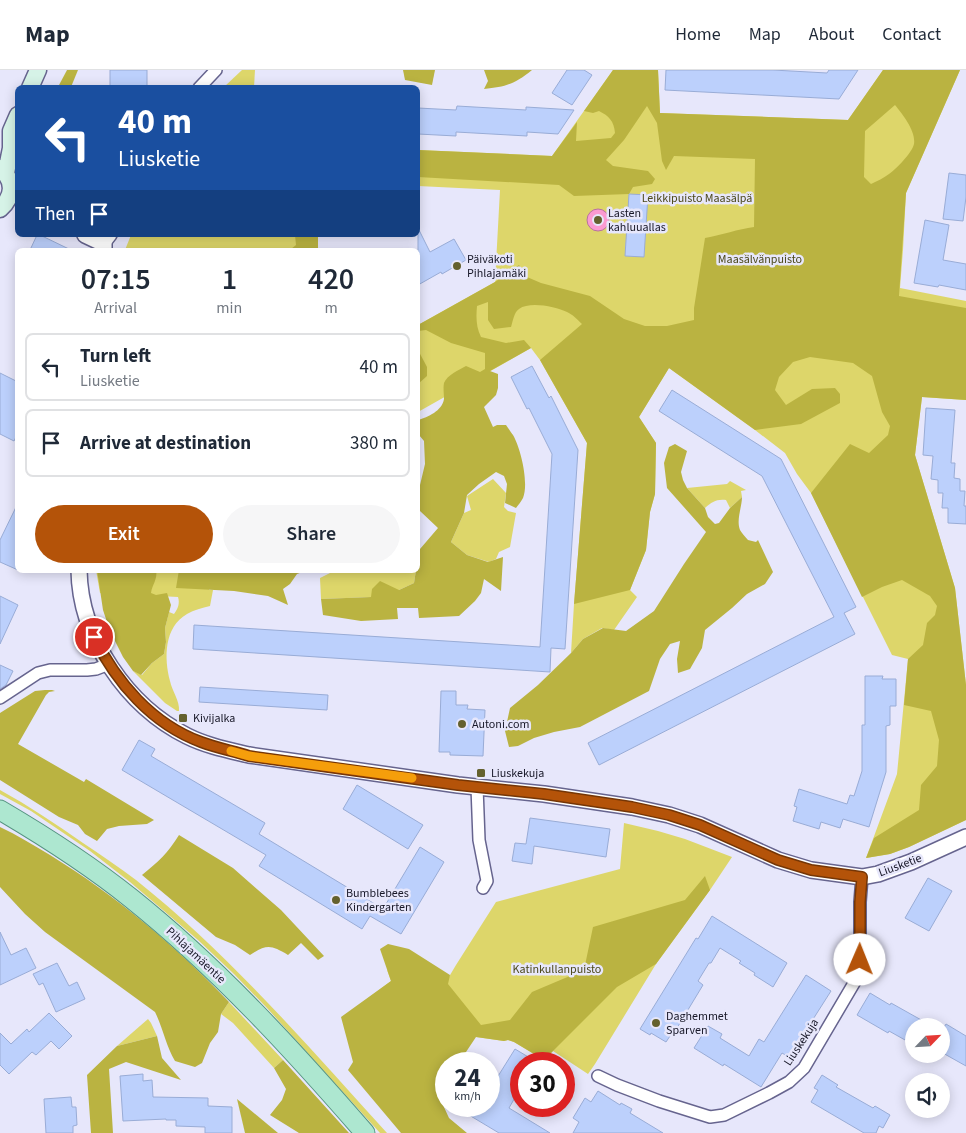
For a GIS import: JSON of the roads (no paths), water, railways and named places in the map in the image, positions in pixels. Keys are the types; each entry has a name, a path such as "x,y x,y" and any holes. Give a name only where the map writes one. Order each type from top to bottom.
{"main road":[{"path":"31,85 38,70"},
{"path":"9,203 11,185 9,178 3,170 11,148 5,136 15,120"},
{"name":"Pihlajamäentie","path":"0,810 80,860 131,898 169,930 262,1019 364,1133"}],"street":[{"path":"202,85 216,70"},
{"path":"90,237 106,243"},
{"name":"Liusketie","path":"79,573 82,602 87,620 94,637 119,679 155,716 172,728 218,748 249,756 632,807 669,815 700,825 778,860 811,870 862,877 901,866 966,837"},
{"path":"0,698 38,673 50,670 96,669 109,664"},
{"path":"476,787 479,840 487,881 483,888"},
{"name":"Liuskekuja","path":"598,1076 659,1102 710,1117 724,1115 789,1082 804,1068 857,978 860,960 862,877"}],"place":[{"name":"Lasten kahluuallas","path":"598,220"},
{"name":"Päiväkoti Pihlajamäki","path":"457,266"},
{"name":"Kivijalka","path":"183,718"},
{"name":"Autoni.com","path":"462,724"},
{"name":"Liuskekuja","path":"481,773"},
{"name":"Bumblebees Kindergarten","path":"336,900"},
{"name":"Daghemmet Sparven","path":"656,1023"}],"park label":[{"name":"Leikkipuisto Maasälpä","path":"697,198"},
{"name":"Maasälvänpuisto","path":"760,259"},
{"name":"Katinkullanpuisto","path":"557,969"}]}
